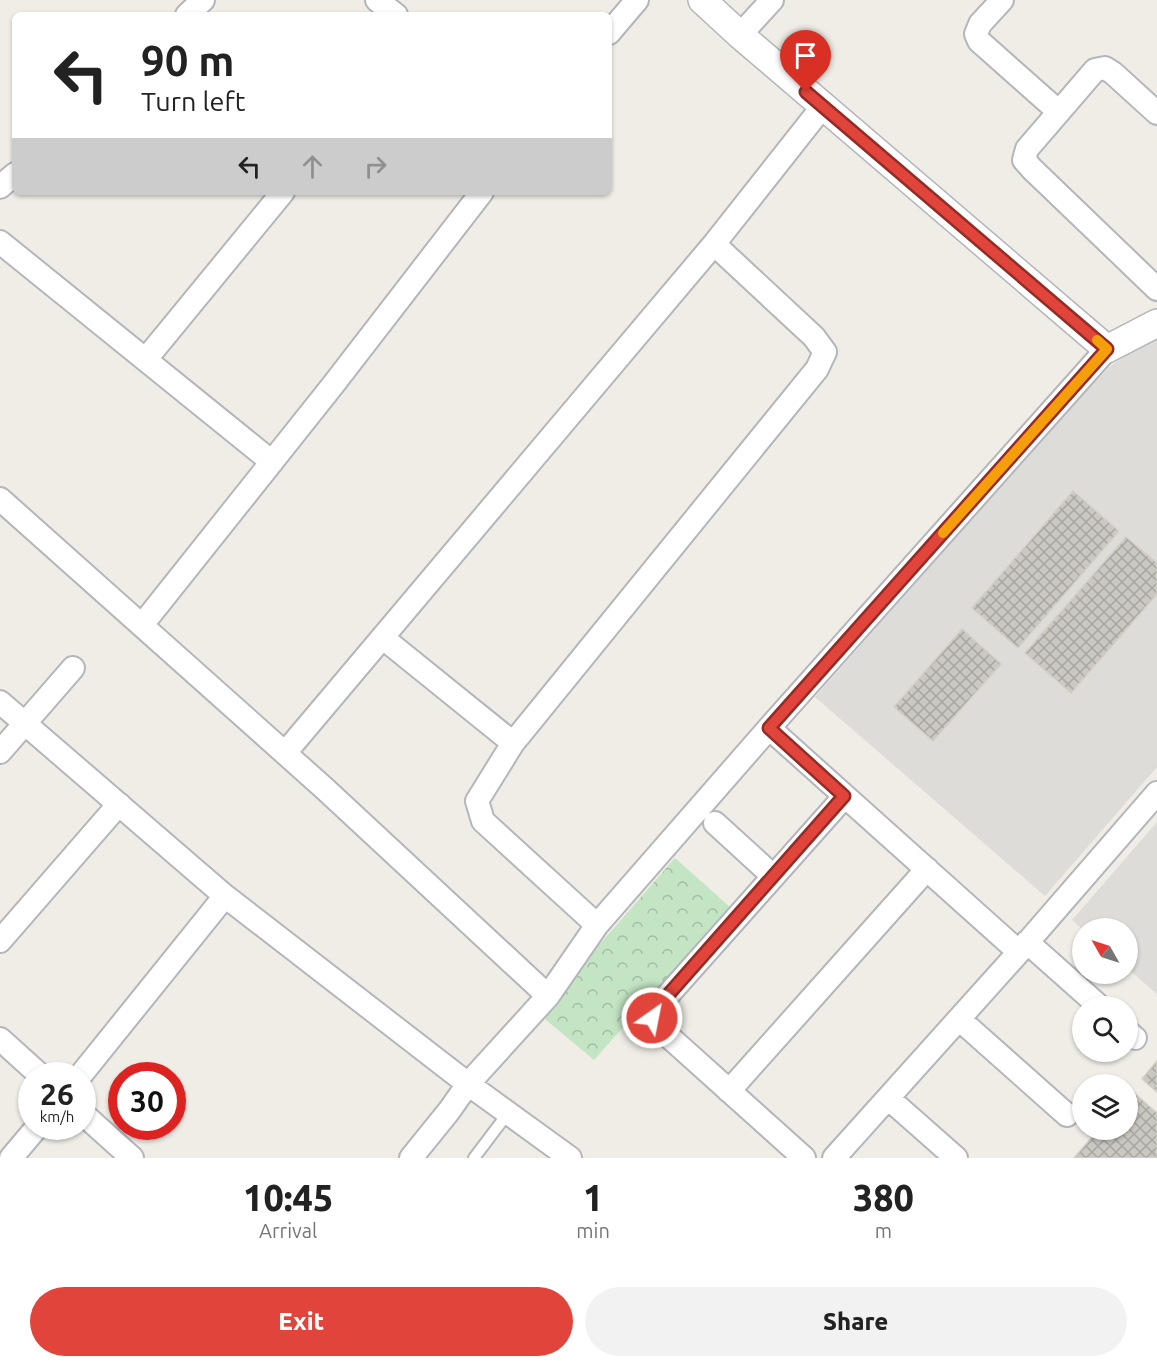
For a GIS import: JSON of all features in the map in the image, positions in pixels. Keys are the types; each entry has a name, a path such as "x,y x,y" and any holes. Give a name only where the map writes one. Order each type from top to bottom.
{"street":[{"path":"190,12 203,0"},
{"path":"377,0 392,12"},
{"path":"612,29 636,0"},
{"path":"702,0 1107,349"},
{"path":"740,35 772,0"},
{"path":"1002,0 980,24 976,34 979,41 1059,112"},
{"path":"1157,113 1113,73 1105,68 1095,70 1027,149 1024,160 1157,289"},
{"path":"285,753 714,244 823,106"},
{"path":"0,187 12,177"},
{"path":"146,359 281,195"},
{"path":"142,625 480,195"},
{"path":"0,242 272,462"},
{"path":"597,925 483,821 477,801 513,743 817,369 825,352 814,337 714,244"},
{"path":"411,1158 468,1084 548,996 597,925 769,728 1107,349 1157,323"},
{"path":"0,499 285,753 548,996"},
{"path":"383,638 513,743"},
{"path":"0,752 74,668"},
{"path":"0,702 225,896 468,1084 570,1158"},
{"path":"769,728 927,869 1086,996"},
{"path":"834,1158 1157,794"},
{"path":"804,1158 656,1026 652,1016 660,1004 844,796"},
{"path":"0,941 119,804"},
{"path":"715,823 773,876"},
{"path":"729,1091 927,869"},
{"path":"91,1062 225,896"},
{"path":"959,1019 1068,1115"},
{"path":"3,1046 23,1062"},
{"path":"888,1098 956,1158"},
{"path":"96,1126 132,1158"},
{"path":"11,1158 26,1140"}],"lane":[{"path":"474,1158 508,1113"}],"shaded area":[{"path":"1157,338 1157,767 1045,896 815,697 1082,394 1112,365"},
{"path":"1157,822 1157,994 1138,978 1138,918 1074,918"}],"green space":[{"path":"675,858 730,907 594,1060 539,1014"}],"building":[{"path":"1073,491 1119,531 1018,648 972,608"},
{"path":"1126,537 1157,563 1157,594 1071,693 1025,653"},
{"path":"962,629 1001,664 933,741 894,707"},
{"path":"1157,1061 1157,1092 1142,1079"},
{"path":"1138,1096 1157,1113 1157,1158 1074,1158 1089,1140 1138,1140"}],"slow traffic":[{"path":"943,533 1107,349 1097,340"}],"route":[{"path":"652,1018 660,1004 844,796 769,728 1107,349 806,92"}]}
